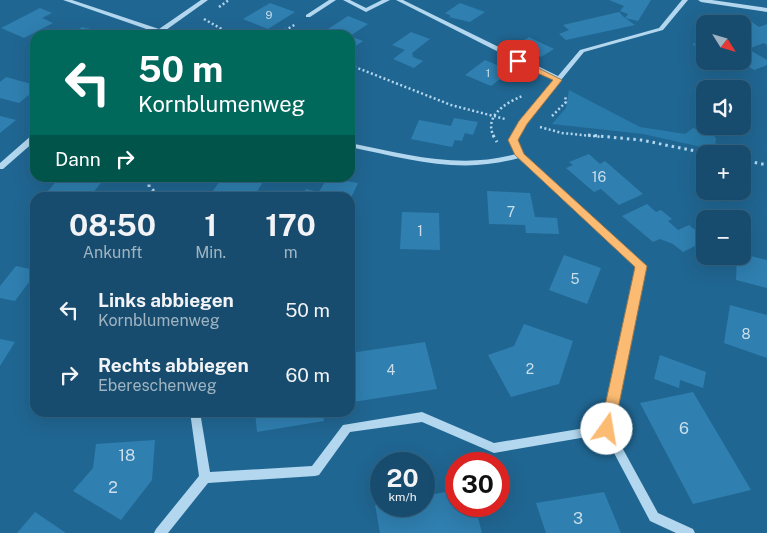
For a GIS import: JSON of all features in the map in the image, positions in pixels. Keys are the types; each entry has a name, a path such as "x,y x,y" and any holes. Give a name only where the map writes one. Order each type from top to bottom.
{"street":[{"path":"66,0 148,30"},
{"path":"160,30 178,16 205,0"},
{"path":"308,16 333,0"},
{"path":"346,0 366,10 387,0"},
{"path":"399,0 558,80"},
{"path":"685,0 661,29 582,51 522,123 513,140 520,155 641,266 607,429 654,517 689,533"},
{"path":"701,0 767,10"},
{"path":"0,167 30,141"},
{"path":"355,146 432,161 472,164 500,163 520,155"},
{"path":"196,417 205,478"},
{"path":"160,533 205,478 315,471 347,428 422,417 494,448 607,429"}],"path":[{"path":"178,16 202,18 223,30"},
{"path":"285,30 308,16"},
{"path":"355,67 451,105 483,113"},
{"path":"562,133 640,140 696,151"},
{"path":"751,162 767,165"},
{"path":"149,182 149,186 156,192"}],"shaded area":[{"path":"569,90 640,127 685,134 693,128 696,129 696,135 713,135 716,138 715,145 696,146 643,134 552,124 566,108"}],"building":[{"path":"609,0 651,0 638,21 625,18 628,14 620,11 624,6"},
{"path":"270,3 295,12 268,29 243,19"},
{"path":"460,3 485,12 470,22 449,17 451,16 445,13"},
{"path":"40,8 52,13 42,18 53,23 39,30 30,30 30,35 24,38 1,28"},
{"path":"619,12 635,25 566,40 559,34 569,30 563,25"},
{"path":"348,16 368,24 355,33 355,30 328,29"},
{"path":"751,21 759,27 767,24 767,45 764,43 751,48"},
{"path":"82,27 95,30 78,30"},
{"path":"411,32 430,39 412,53 413,57 423,61 414,68 393,59 405,50 392,45"},
{"path":"529,37 554,49 541,57 530,52 523,56 504,47 510,43 516,45"},
{"path":"355,38 363,41 355,46"},
{"path":"751,51 767,60 767,65 754,70 751,68"},
{"path":"485,60 511,71 491,86 465,75"},
{"path":"6,77 30,84 30,94 19,103 0,98 0,82"},
{"path":"0,116 16,120 0,133"},
{"path":"454,118 478,122 473,135 465,133 462,141 455,140 452,147 411,139 419,120 451,126"},
{"path":"589,154 600,164 605,161 643,194 619,205 601,189 594,192 566,168 573,165 569,162"},
{"path":"56,182 102,182 94,192 47,192"},
{"path":"219,182 263,182 257,192 212,192"},
{"path":"325,182 358,183 354,192 319,192"},
{"path":"306,189 319,192 304,192"},
{"path":"487,191 530,193 535,217 557,218 559,234 526,233 525,225 489,224"},
{"path":"647,204 656,212 661,210 672,219 668,221 678,230 689,225 696,231 696,246 683,252 673,244 660,239 653,242 622,216"},
{"path":"402,212 439,213 440,250 400,249"},
{"path":"564,255 601,268 587,304 549,290"},
{"path":"751,256 767,260 767,288 736,280 737,265 751,265"},
{"path":"16,266 30,269 30,281 15,301 0,298 0,286"},
{"path":"730,305 767,315 767,358 724,343"},
{"path":"524,324 573,341 559,384 511,397 488,355 514,346"},
{"path":"0,339 15,342 0,366"},
{"path":"425,342 437,389 355,402 355,352"},
{"path":"660,355 706,372 703,388 680,380 679,388 654,379"},
{"path":"693,392 751,490 693,504 640,403"},
{"path":"256,417 324,417 324,421 257,432"},
{"path":"155,440 152,480 121,520 73,491 93,468 96,444"},
{"path":"445,492 445,517 478,517 482,533 380,533 377,517 435,517 435,494"},
{"path":"604,492 621,533 546,533 536,503"},
{"path":"35,512 66,533 17,533"}],"route":[{"path":"518,61 558,80 522,123 513,140 520,155 641,266 630,328 607,429"}]}
